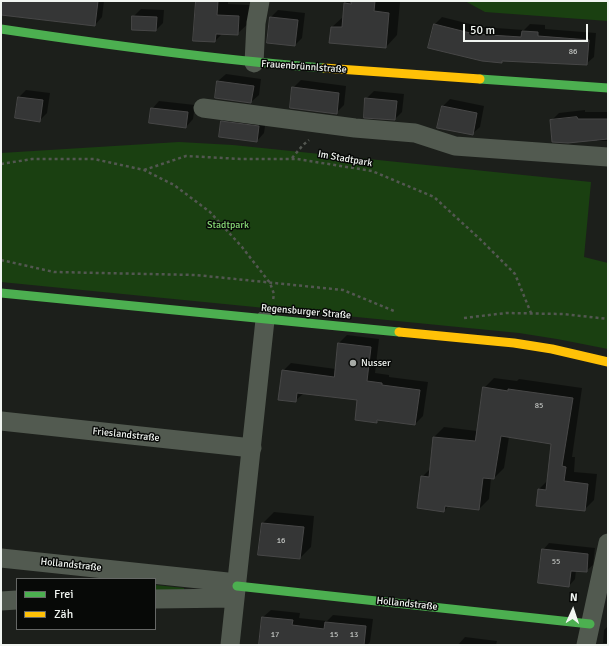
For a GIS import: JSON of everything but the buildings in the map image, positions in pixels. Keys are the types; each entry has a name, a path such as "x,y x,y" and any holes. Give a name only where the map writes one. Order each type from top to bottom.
{"street":[{"path":"254,63 256,23 260,1"},
{"name":"Frauenbrünnlstraße","path":"1,29 119,47 254,63 608,88"},
{"path":"203,108 347,127 415,134 456,146 608,157"},
{"name":"Regensburger Straße","path":"1,293 514,343 559,350 608,362"},
{"path":"230,645 252,448 269,320"},
{"name":"Frieslandstraße","path":"1,421 252,448"},
{"path":"586,645 608,543"},
{"name":"Hollandstraße","path":"1,558 153,578"},
{"name":"Hollandstraße","path":"156,578 236,589 590,624"},
{"name":"Hollandstraße","path":"156,599 236,589"},
{"path":"1,601 16,600"}],"path":[{"path":"292,159 303,145"},
{"name":"Im Stadtpark","path":"144,170 186,156 240,159 292,159 372,171 434,197 515,274 531,313"},
{"path":"1,164 32,159 94,159 144,170 174,185 210,212 242,247 270,283 274,294 269,320"},
{"path":"1,260 54,272 196,274 343,290 394,311"},
{"path":"463,318 506,313 531,313 563,314 608,319"}],"green space":[{"path":"465,1 608,1 608,21 485,12"},
{"name":"Stadtpark","path":"179,142 233,145 591,182 584,257 608,263 608,349 519,333 1,282 1,153"},
{"path":"156,585 184,588 184,591 156,591"}],"traffic: fast":[{"path":"1,29 162,52 324,68"},
{"path":"480,79 608,88"},
{"path":"1,293 399,332"},
{"path":"237,586 590,624"}],"traffic: slow":[{"path":"324,68 480,79"},
{"path":"399,332 514,343 552,349 608,362"}],"place":[{"name":"Nusser","path":"353,363"}]}
